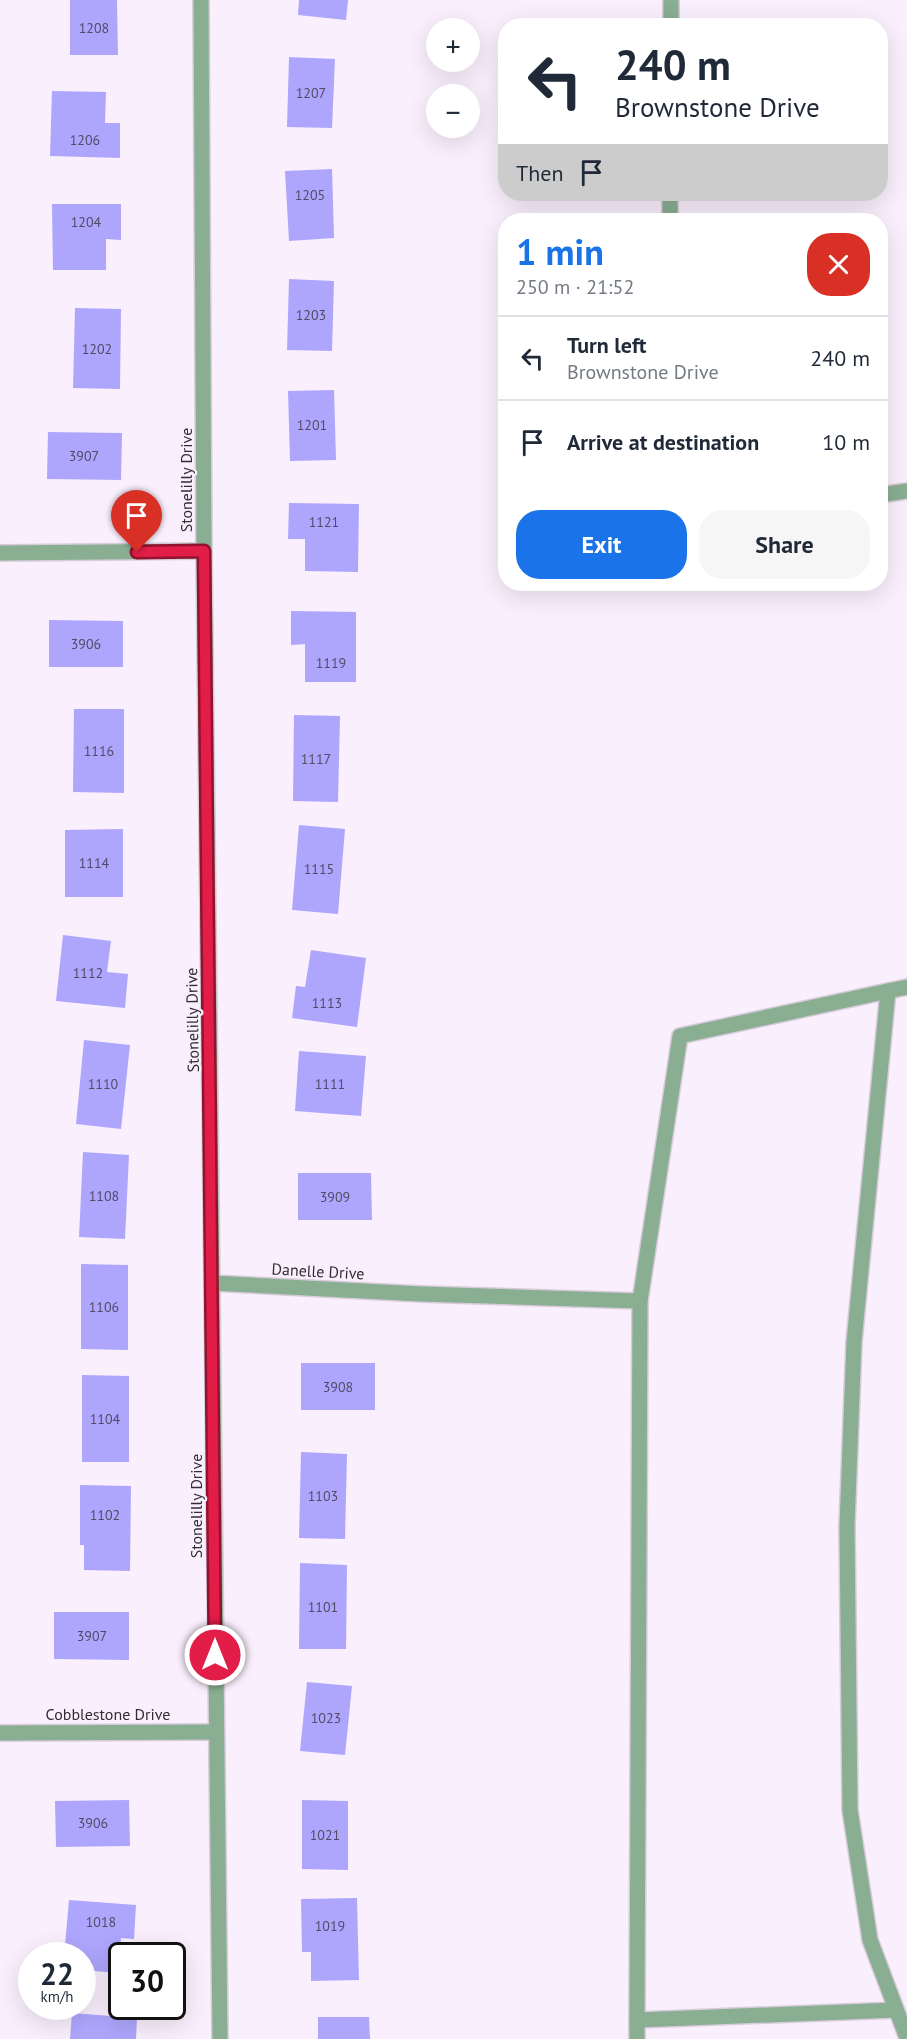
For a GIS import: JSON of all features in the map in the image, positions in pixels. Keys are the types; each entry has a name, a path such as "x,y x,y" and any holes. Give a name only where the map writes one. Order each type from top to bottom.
{"street":[{"name":"Stonelilly Drive","path":"201,0 204,551 220,2039"},
{"path":"671,0 671,18"},
{"path":"888,494 907,491"},
{"path":"0,553 204,551"},
{"path":"637,2039 640,1301 680,1036 907,987"},
{"path":"888,991 854,1342 847,1526 850,1810 870,1940 907,2038"},
{"name":"Danelle Drive","path":"212,1282 421,1294 640,1301"},
{"name":"Cobblestone Drive","path":"0,1733 216,1732"},
{"path":"637,2020 896,2010"}],"building":[{"path":"70,0 117,0 118,55 70,55"},
{"path":"299,0 348,0 346,20 298,15"},
{"path":"289,57 335,59 332,128 287,127"},
{"path":"52,91 106,92 105,123 120,123 120,158 50,156"},
{"path":"332,169 334,238 289,241 285,171"},
{"path":"52,204 121,204 121,240 106,239 106,270 53,270"},
{"path":"289,279 334,281 332,351 287,350"},
{"path":"75,308 121,309 120,389 73,388"},
{"path":"334,390 336,460 290,461 288,391"},
{"path":"48,432 122,433 121,480 47,479"},
{"path":"289,503 359,504 358,572 305,571 305,539 288,539"},
{"path":"291,611 356,612 356,682 305,682 305,644 291,645"},
{"path":"49,620 123,621 123,667 49,667"},
{"path":"74,709 124,709 124,793 73,792"},
{"path":"294,715 340,716 338,802 293,801"},
{"path":"299,825 345,829 338,914 292,910"},
{"path":"123,829 123,897 65,897 65,830"},
{"path":"63,935 111,941 107,972 128,974 125,1008 56,1001"},
{"path":"311,950 366,958 357,1027 292,1018 296,986 305,987"},
{"path":"84,1040 130,1045 121,1129 76,1124"},
{"path":"299,1051 366,1056 361,1116 295,1111"},
{"path":"83,1152 129,1155 125,1239 79,1237"},
{"path":"298,1173 371,1173 372,1220 298,1220"},
{"path":"81,1264 128,1265 128,1350 81,1349"},
{"path":"301,1363 375,1363 375,1410 301,1410"},
{"path":"82,1375 129,1376 129,1462 82,1462"},
{"path":"301,1452 347,1454 345,1539 299,1538"},
{"path":"80,1485 131,1486 130,1571 84,1570 84,1545 80,1545"},
{"path":"300,1563 347,1565 346,1649 299,1649"},
{"path":"54,1612 129,1612 129,1660 54,1659"},
{"path":"307,1682 352,1686 345,1755 300,1751"},
{"path":"129,1800 130,1846 56,1847 55,1801"},
{"path":"302,1800 348,1801 348,1870 302,1869"},
{"path":"357,1898 359,1980 311,1981 311,1952 302,1952 301,1899"},
{"path":"69,1900 136,1905 134,1939 121,1938 121,1942 108,1942 108,1972 96,1971 96,1942 65,1942"},
{"path":"96,2015 108,2016 108,2020 137,2020 136,2039 70,2039 71,2020 96,2020"},
{"path":"318,2017 369,2017 370,2039 318,2039"}],"route":[{"path":"137,552 204,551 215,1655"}]}
